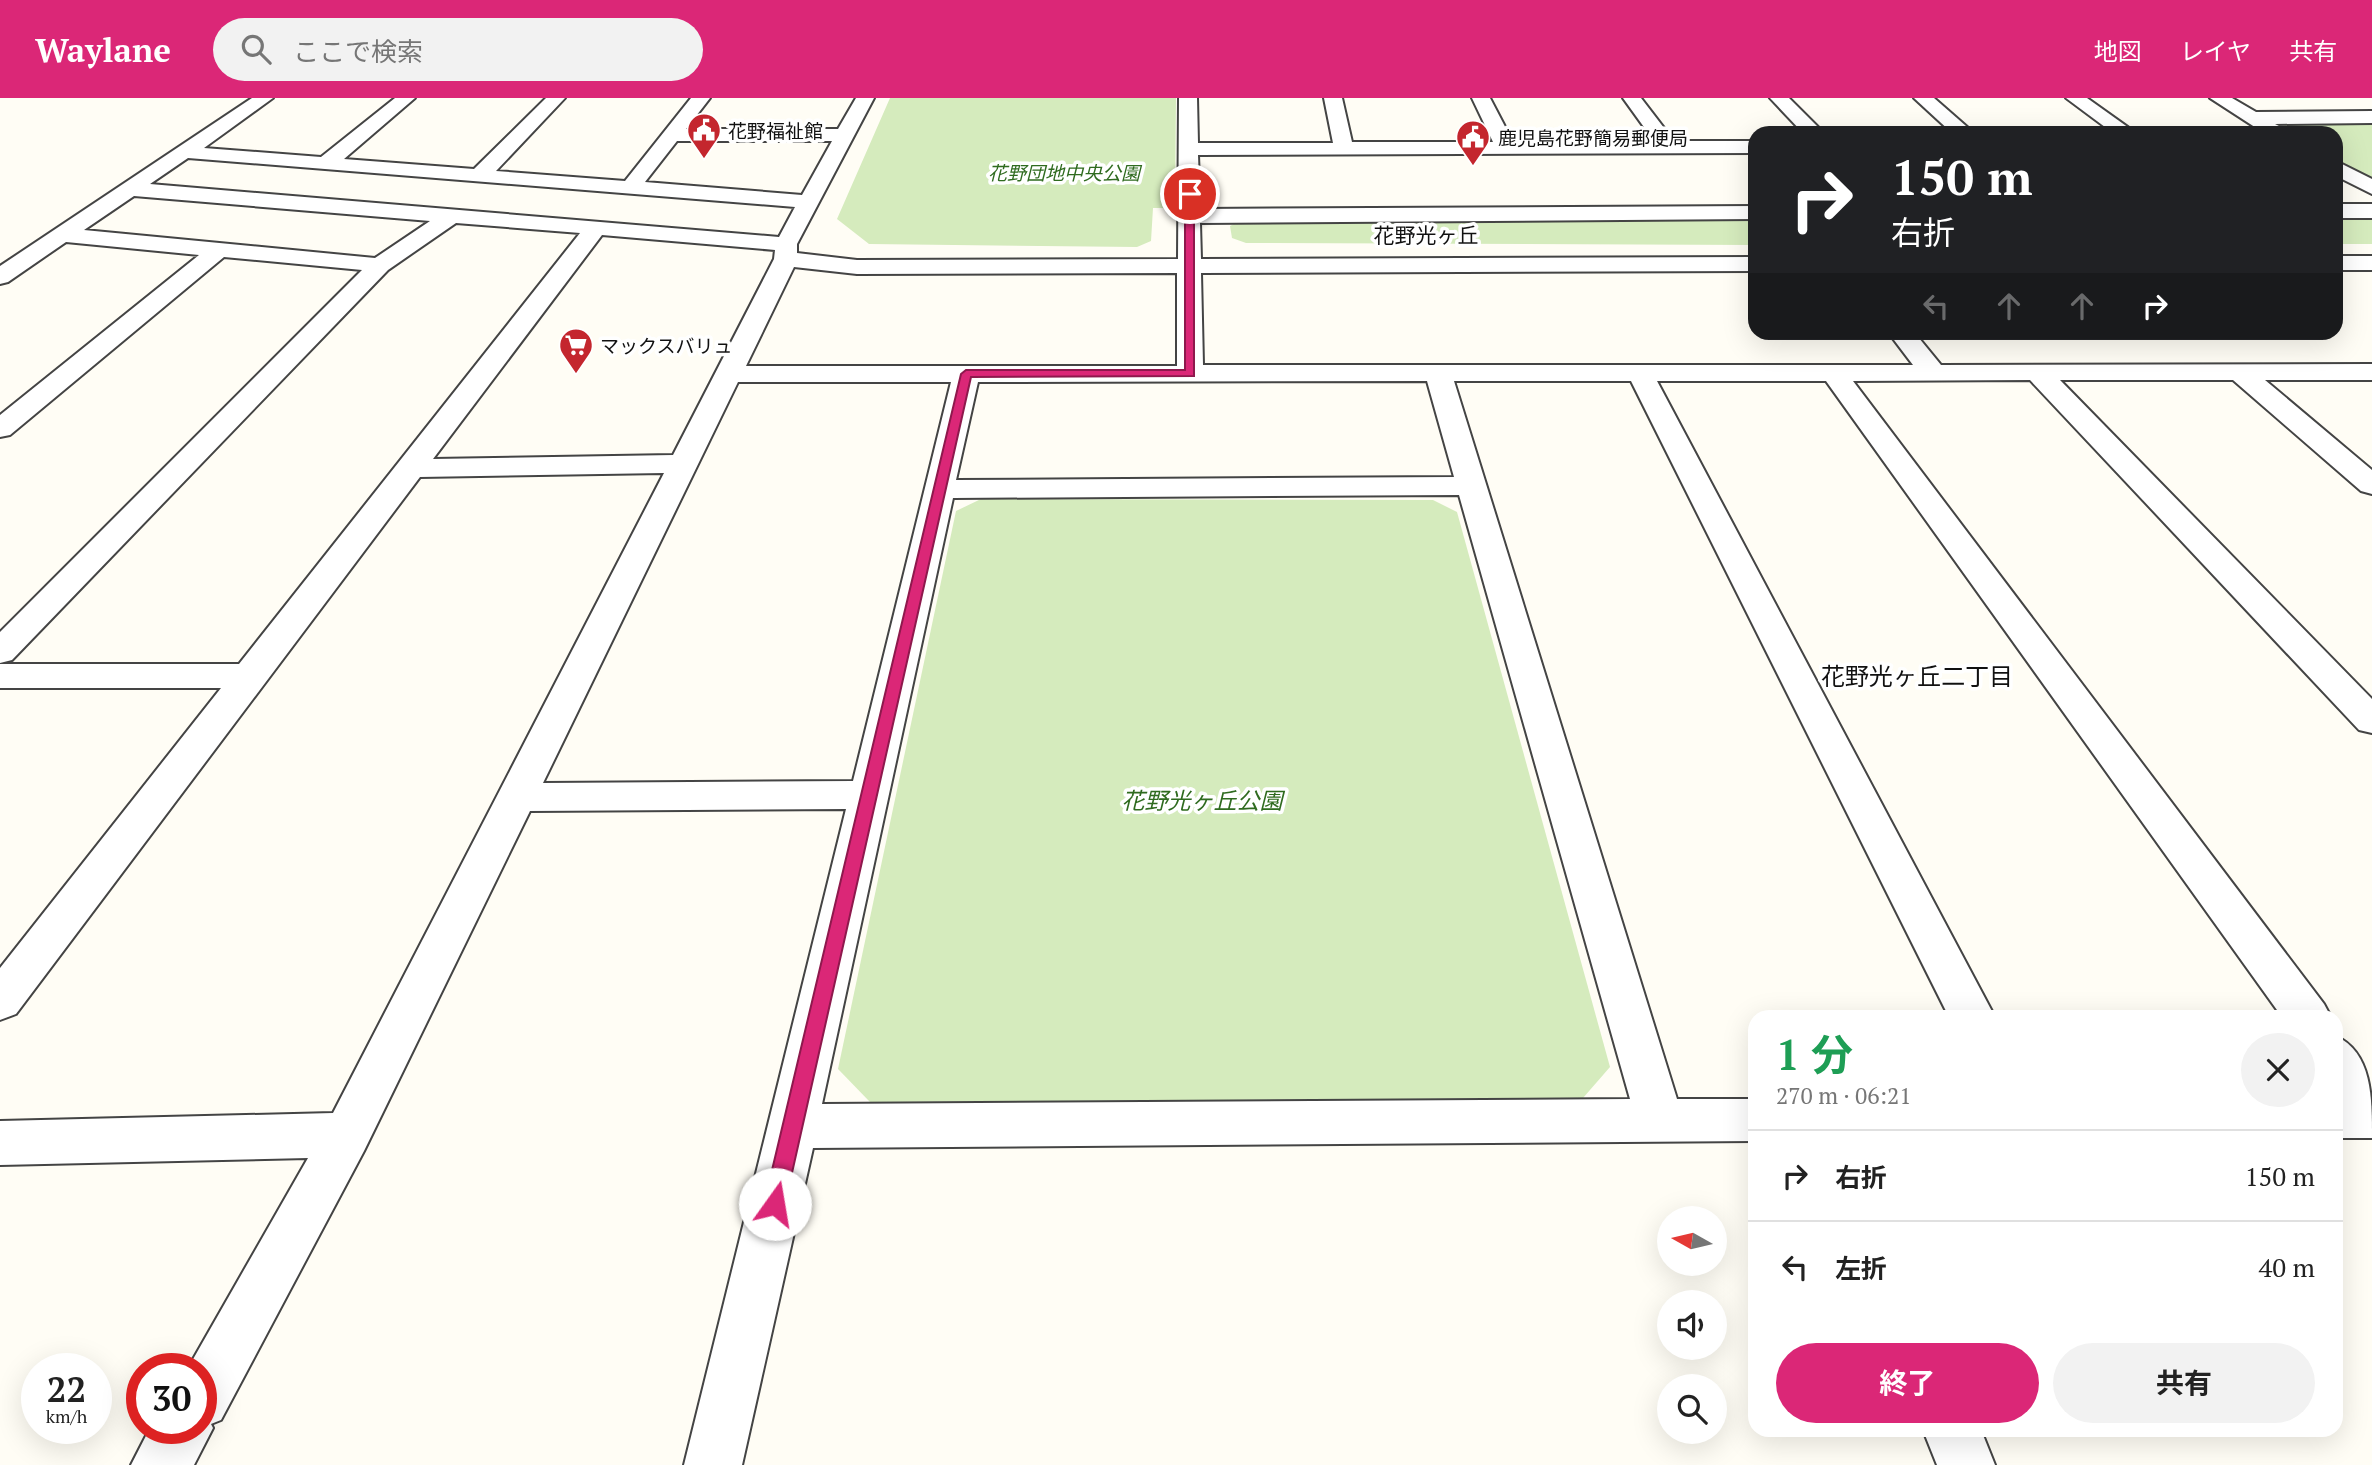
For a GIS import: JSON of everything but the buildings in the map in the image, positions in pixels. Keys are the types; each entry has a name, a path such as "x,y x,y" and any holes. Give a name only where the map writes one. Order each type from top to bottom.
{"street":[{"path":"0,277 264,98"},
{"path":"327,163 406,98"},
{"path":"480,176 556,98"},
{"path":"631,187 702,98"},
{"path":"217,1371 347,1135 684,464 864,98"},
{"path":"1188,98 1190,373"},
{"path":"1333,98 1344,149"},
{"path":"1482,98 1506,148"},
{"path":"1632,98 1669,148"},
{"path":"1779,98 1807,126"},
{"path":"1923,98 1956,126"},
{"path":"2075,98 2116,126"},
{"path":"2219,98 2266,126"},
{"path":"2252,118 2372,117"},
{"path":"672,135 846,135"},
{"path":"1189,149 1669,148 1748,151"},
{"path":"185,152 811,202"},
{"path":"2343,171 2372,188"},
{"path":"130,189 594,230 786,252 857,267 1748,264"},
{"path":"2343,211 2372,211"},
{"path":"1190,216 1748,213"},
{"path":"0,652 380,265 449,218"},
{"path":"0,1001 594,230"},
{"path":"62,235 380,265"},
{"path":"0,429 218,251"},
{"path":"2343,263 2372,263"},
{"path":"1907,340 1934,373"},
{"path":"727,374 2372,372"},
{"path":"1438,373 1660,1121"},
{"path":"1640,373 1968,1010"},
{"path":"1834,373 2303,1010"},
{"path":"2038,373 2372,721"},
{"path":"2241,373 2372,485"},
{"path":"713,1465 966,374"},
{"path":"411,468 684,464"},
{"path":"940,489 1472,486"},
{"path":"0,676 249,676"},
{"path":"517,797 870,795"},
{"path":"2343,1065 2372,1104"},
{"path":"2343,1117 2372,1117"},
{"path":"793,1126 1748,1120"},
{"path":"0,1143 347,1135"},
{"path":"1955,1437 1966,1465"},
{"path":"160,1465 174,1444"}],"green space":[{"name":"花野団地中央公園","path":"890,98 1176,98 1175,200 1169,202 1169,208 1153,208 1151,241 1137,247 869,244 837,219"},
{"path":"2372,121 2372,181 2343,164 2343,126 2284,126 2290,122"},
{"path":"1748,220 1748,245 1246,243 1232,238 1230,226 1240,221"},
{"path":"2343,220 2372,220 2372,244 2343,244"},
{"name":"花野光ヶ丘公園","path":"981,499 1433,500 1457,512 1610,1067 1583,1098 870,1102 838,1069 956,511"}],"place":[{"name":"花野福祉館","path":"704,160"},
{"name":"鹿児島花野簡易郵便局","path":"1473,167"},
{"name":"マックスバリュ","path":"576,375"}],"district":[{"name":"花野光ヶ丘","path":"1426,235"},
{"name":"花野光ヶ丘二丁目","path":"1917,676"}],"route":[{"path":"775,1204 966,374 1190,373 1190,194"}]}
